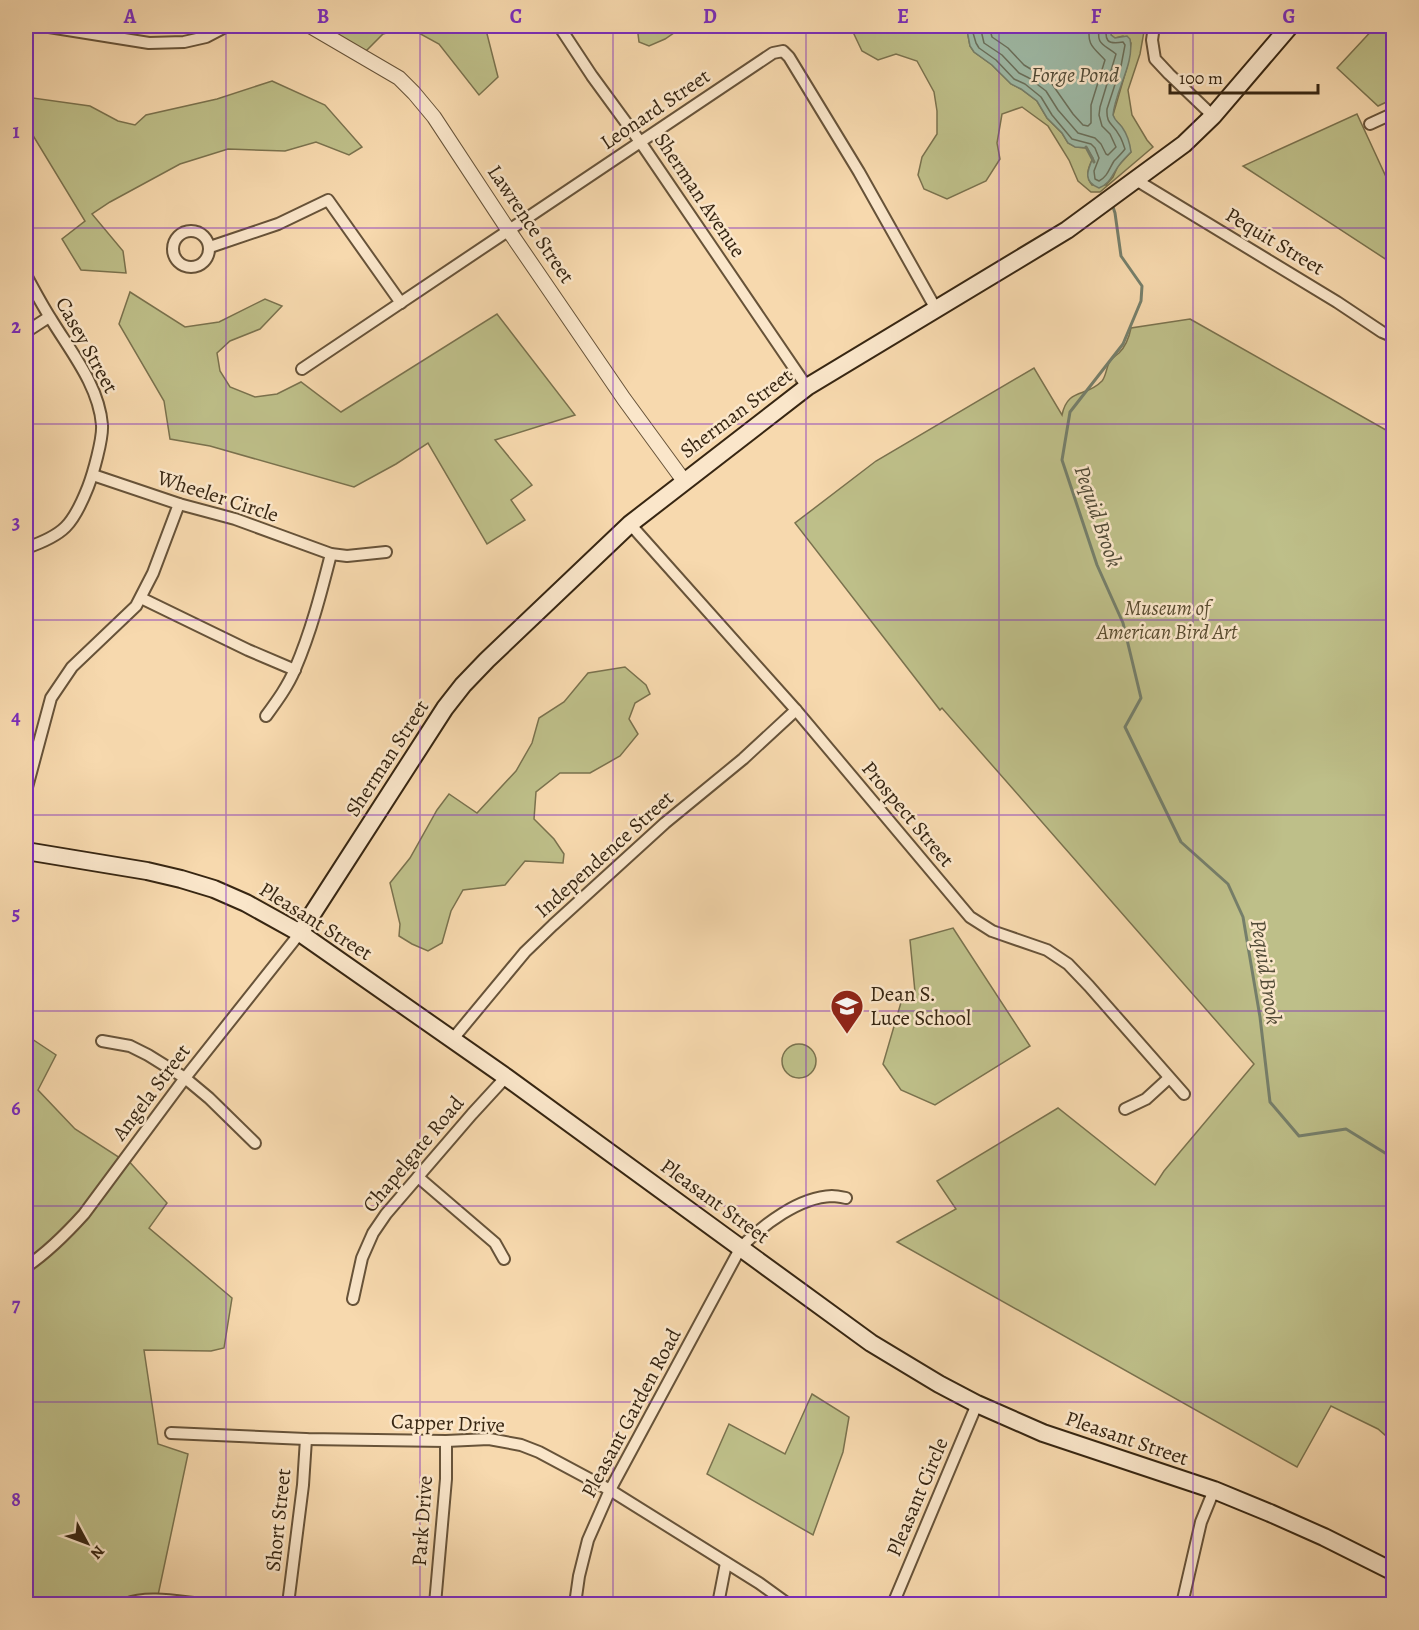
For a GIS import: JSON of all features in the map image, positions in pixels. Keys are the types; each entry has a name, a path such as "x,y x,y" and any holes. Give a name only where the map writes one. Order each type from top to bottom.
{"main road":[{"name":"Sherman Street","path":"300,933 445,708 463,685 630,524 807,387 1067,230 1184,144 1213,116 1290,26"},
{"name":"Pleasant Street","path":"26,851 181,879 214,889 246,903 300,933 506,1077 871,1343 939,1384 977,1404 1062,1440 1214,1490 1270,1513 1394,1572"}],"street":[{"path":"26,27 49,27 149,43 184,42 206,37 227,26"},
{"name":"Lawrence Street","path":"310,26 399,78 434,117 624,399 684,481"},
{"name":"Sherman Avenue","path":"559,26 807,387"},
{"path":"1154,26 1152,40 1155,59 1213,116"},
{"name":"Leonard Street","path":"302,369 641,143 697,103 773,53 783,51 789,57 859,172 936,309"},
{"path":"1370,124 1394,112"},
{"name":"Pequit Street","path":"1136,180 1311,286 1382,332 1394,337"},
{"path":"210,247 278,225 328,200 401,303"},
{"name":"Casey Street","path":"26,275 92,386 100,409 103,429 93,475 80,507 68,526 55,536 26,548"},
{"path":"26,332 49,317"},
{"name":"Wheeler Circle","path":"93,475 178,504 235,519 331,554 347,556 386,552"},
{"path":"26,791 51,698 72,667 136,606 153,573 178,504"},
{"name":"Prospect Street","path":"630,524 796,710 970,917 992,932 1047,950 1068,964 1184,1094"},
{"path":"266,716 295,670 321,593 331,554"},
{"path":"141,598 295,670"},
{"name":"Independence Street","path":"452,1040 513,966 553,925 665,823 743,759 796,710"},
{"name":"Angela Street","path":"26,1267 66,1235 84,1214 185,1078 300,933"},
{"path":"102,1041 130,1046 185,1078 255,1143"},
{"name":"Chapelgate Road","path":"353,1299 362,1258 373,1233 386,1214 506,1077"},
{"path":"1125,1108 1146,1099 1169,1078"},
{"path":"418,1177 495,1242 504,1259"},
{"name":"Pleasant Garden Road","path":"575,1605 588,1540 610,1490 741,1247 770,1221 812,1199 832,1196 846,1198"},
{"name":"Pleasant Circle","path":"893,1605 977,1404"},
{"name":"Capper Drive","path":"171,1433 306,1439 446,1441 489,1439 521,1445 557,1461 610,1490 759,1583 788,1605"},
{"name":"Short Street","path":"288,1605 303,1485 306,1439"},
{"name":"Park Drive","path":"435,1605 446,1479 446,1441"},
{"path":"1182,1605 1201,1522 1214,1490"},
{"path":"717,1605 726,1563"},
{"path":"126,1605 133,1601 157,1600 204,1605"}],"green space":[{"path":"310,26 485,26 498,77 479,95 439,44 408,27 383,34 361,56"},
{"path":"637,26 684,26 665,39 649,46 639,42"},
{"path":"847,26 964,26 974,52 992,65 1011,84 1037,101 1047,118 1062,133 1068,143 1076,147 1087,148 1093,158 1088,178 1092,185 1106,185 1118,166 1131,152 1120,125 1113,115 1127,67 1131,43 1123,36 1115,38 1111,35 1113,26 1145,26 1140,54 1128,90 1132,115 1153,147 1100,192 1091,192 1078,181 1069,160 1048,126 1022,107 1002,114 997,143 1000,159 986,181 947,199 924,189 918,175 922,157 937,134 937,111 934,92 917,61 896,54 878,60 862,51 852,30"},
{"path":"1376,26 1394,26 1393,99 1378,106 1337,68"},
{"path":"272,81 325,105 362,147 349,155 316,142 285,151 228,149 180,164 92,214 123,251 126,273 81,270 62,239 85,221 26,124 26,97 90,106 118,121 135,125 146,115 217,99"},
{"path":"1357,114 1393,192 1393,264 1243,166"},
{"path":"130,292 185,327 219,322 265,299 282,306 260,329 230,341 217,353 220,371 230,387 255,397 277,394 301,382 341,412 497,314 575,415 495,440 532,485 511,500 525,520 487,544 428,443 354,487 210,446 170,439 164,401 119,324"},
{"name":"Museum of American Bird Art","path":"1190,319 1393,434 1393,1442 1378,1429 1331,1406 1297,1467 897,1242 956,1209 937,1181 1058,1108 1155,1185 1164,1171 1254,1064 942,708 940,710 795,523 876,461 1034,368 1062,415 1065,406 1073,396 1090,390 1102,381 1108,365 1125,345 1131,328"},
{"path":"625,667 646,685 650,694 635,703 629,719 638,734 620,756 590,773 560,773 536,792 534,819 554,839 564,854 563,863 525,861 505,885 463,890 451,911 442,943 428,951 399,936 400,924 390,883 410,858 437,810 449,794 477,813 516,771 532,743 539,718 564,702 588,673"},
{"path":"953,928 1030,1046 935,1105 901,1090 883,1064 902,999 915,992 910,940"},
{"path":"26,1035 56,1055 38,1090 75,1129 123,1160 125,1157 167,1203 149,1228 232,1298 224,1348 211,1351 144,1350 158,1444 188,1454 157,1600 126,1604 26,1604"},
{"path":"799,1044 811,1049 816,1061 811,1073 799,1078 787,1073 782,1061 787,1049"},
{"path":"812,1394 849,1417 843,1452 813,1535 707,1474 729,1424 785,1454"}],"water":[{"name":"Forge Pond","path":"964,26 1113,26 1111,35 1115,38 1127,36 1130,39 1130,58 1113,115 1125,133 1131,152 1106,184 1099,188 1090,183 1088,172 1093,158 1087,148 1075,147 1068,143 1062,133 1047,118 1037,101 1011,84 992,65 974,52"}],"waterway":[{"name":"Pequid Brook","path":"1086,147 1094,162"},
{"name":"Pequid Brook","path":"1112,204 1121,256 1142,286 1141,301 1123,344 1070,412 1062,460 1097,565 1123,623 1141,698 1125,727 1181,842 1228,884 1243,917 1260,1017 1270,1102 1299,1136 1346,1129 1390,1156 1394,1165"}],"place":[{"name":"Dean S. Luce School","path":"847,1035"}]}
